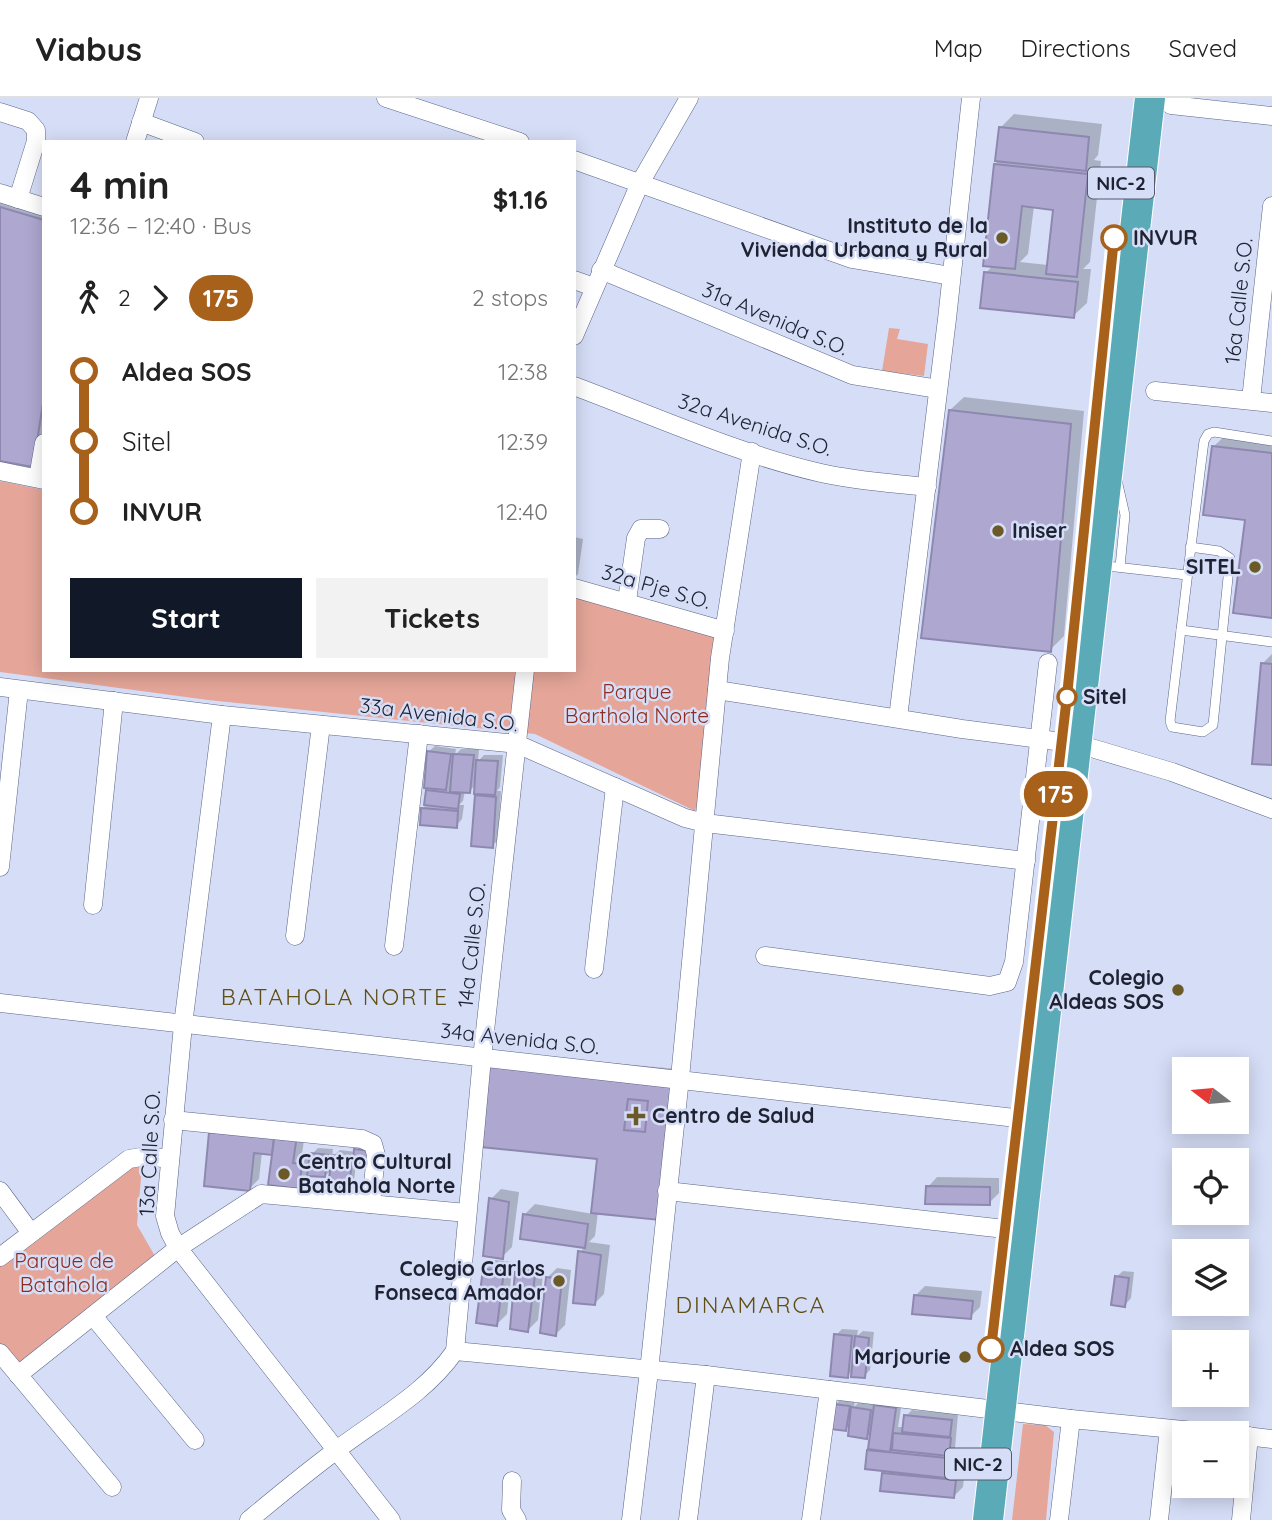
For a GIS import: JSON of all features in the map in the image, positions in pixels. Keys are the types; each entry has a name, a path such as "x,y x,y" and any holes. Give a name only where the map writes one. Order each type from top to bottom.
{"highway":[{"name":"NIC-2","path":"1099,565 1110,280 1131,98"},
{"name":"NIC-2","path":"972,1520 992,1408 1026,1119 1060,741 1099,565 1109,459 1160,102"},
{"name":"NIC-2","path":"988,1520 992,1408 1005,1230 1026,1119"}],"street":[{"path":"136,140 149,98"},
{"path":"386,98 514,140"},
{"path":"576,331 640,183 688,98"},
{"path":"898,718 971,98"},
{"path":"1160,102 1272,116"},
{"path":"0,112 28,121 36,130 36,141 18,199"},
{"path":"141,122 190,140"},
{"path":"576,161 852,259 951,275"},
{"path":"0,193 42,206"},
{"name":"16a Calle S.O.","path":"1251,400 1272,206"},
{"name":"31a Avenida S.O.","path":"601,270 852,375 938,389"},
{"path":"576,281 594,287"},
{"name":"32a Avenida S.O.","path":"576,387 752,452 819,472 860,481 927,487"},
{"path":"1154,391 1272,403"},
{"path":"631,1520 680,1078 717,691 752,452"},
{"path":"0,471 41,479"},
{"path":"627,601 636,538 640,529 660,529"},
{"name":"32a Pje S.O.","path":"576,588 725,631"},
{"path":"765,956 990,986 1007,982 1014,962 1026,861 1060,741 1048,663"},
{"name":"14a Calle S.O.","path":"455,1351 482,1058 525,672"},
{"name":"33a Avenida S.O.","path":"0,687 222,715 517,744 685,818 705,823 1026,861"},
{"path":"0,867 19,690"},
{"path":"717,691 962,729 1060,741 1172,772 1272,809"},
{"path":"93,905 114,701"},
{"name":"13a Calle S.O.","path":"222,715 183,1025 165,1216 178,1248 391,1520"},
{"path":"295,936 321,725"},
{"path":"394,946 419,734"},
{"path":"594,969 615,787"},
{"name":"34a Avenida S.O.","path":"0,1003 1026,1119"},
{"path":"173,1120 362,1139 373,1144 376,1155 371,1204"},
{"path":"0,1257 129,1160 147,1156 170,1159"},
{"path":"0,1191 31,1233"},
{"path":"667,1191 1005,1230"},
{"path":"18,1375 178,1248 261,1194 467,1213"},
{"path":"93,1316 195,1440"},
{"path":"248,1520 336,1450 426,1385 455,1351 706,1375 1172,1429"},
{"path":"0,1353 112,1487"},
{"path":"688,1520 706,1375"},
{"path":"811,1520 829,1390"},
{"path":"1059,1520 1071,1419"},
{"path":"1159,1520 1169,1429"},
{"path":"1249,1437 1272,1439"},
{"path":"512,1480 511,1510 517,1520"},
{"path":"1241,1520 1242,1498"}],"lane":[{"path":"1190,547 1219,551 1230,558 1213,725 1203,732 1172,727 1170,721 1190,547 1204,441 1208,434 1214,432 1272,440"},
{"path":"1099,565 1187,575"},
{"path":"1181,630 1272,642"}],"green space":[{"path":"889,328 900,329 897,339 928,344 924,376 882,371"},
{"name":"Parque Barthola Norte","path":"0,481 42,490 42,672 576,672 576,595 714,635 701,794 695,811 535,734 208,700 0,672"},
{"name":"Parque de Batahola","path":"129,1159 142,1166 137,1225 159,1263 18,1375 0,1352 0,1257"},
{"path":"1023,1424 1045,1425 1054,1432 1046,1520 1012,1520"}],"building":[{"name":"Instituto de la Vivienda Urbana y Rural","path":"999,127 1089,137 1086,171 995,161"},
{"name":"Instituto de la Vivienda Urbana y Rural","path":"994,164 1088,174 1077,277 1046,274 1053,210 1022,206 1015,269 983,266"},
{"path":"0,207 42,219 42,410 33,467 0,461"},
{"name":"Instituto de la Vivienda Urbana y Rural","path":"984,272 1078,282 1074,318 980,308"},
{"name":"Iniser","path":"949,410 1071,424 1051,652 921,638"},
{"name":"SITEL","path":"1212,446 1272,453 1272,618 1233,613 1245,520 1203,515"},
{"path":"1261,663 1272,664 1272,765 1252,764"},
{"path":"427,751 451,754 446,790 424,788"},
{"path":"453,754 474,755 470,793 450,792"},
{"path":"476,760 498,761 495,795 474,794"},
{"path":"426,790 460,794 458,809 424,805"},
{"path":"475,795 496,797 493,848 471,846"},
{"path":"421,808 458,811 457,828 420,825"},
{"name":"Centro de Salud","path":"489,1066 675,1083 660,1220 591,1213 597,1159 481,1147"},
{"name":"Centro de Salud","path":"628,1099 648,1101 645,1132 624,1130"},
{"path":"209,1132 274,1138 272,1155 254,1153 250,1191 204,1186"},
{"path":"275,1132 297,1135 293,1163 302,1164 299,1189 268,1185"},
{"path":"354,1149 371,1151 370,1166 353,1164"},
{"path":"310,1153 328,1155 325,1177 307,1176"},
{"path":"332,1155 352,1158 349,1189 328,1187"},
{"path":"926,1186 990,1187 990,1205 925,1204"},
{"path":"489,1198 509,1202 503,1259 483,1256"},
{"path":"523,1214 588,1224 585,1248 520,1239"},
{"path":"578,1251 601,1255 595,1305 573,1303"},
{"path":"483,1269 504,1271 497,1326 476,1323"},
{"path":"515,1272 535,1275 528,1332 510,1329"},
{"path":"1115,1276 1129,1278 1125,1307 1111,1305"},
{"path":"546,1277 562,1279 556,1336 540,1333"},
{"path":"914,1295 973,1301 971,1319 912,1314"},
{"path":"834,1334 852,1336 848,1378 830,1376"},
{"path":"855,1336 869,1338 865,1378 851,1377"},
{"path":"834,1404 850,1406 846,1431 830,1429"},
{"path":"874,1405 896,1408 890,1452 868,1449"},
{"path":"851,1407 871,1410 867,1439 848,1436"},
{"path":"904,1415 952,1420 950,1437 902,1432"},
{"path":"893,1433 951,1438 949,1456 892,1450"},
{"path":"867,1450 957,1459 955,1479 865,1469"},
{"path":"882,1473 956,1480 954,1498 880,1491"}],"bus line":[{"name":"175","path":"991,1349 1067,696 1114,238"}],"place":[{"name":"Instituto de la Vivienda Urbana y Rural","path":"1002,238"},
{"name":"INVUR","path":"1114,238"},
{"name":"Iniser","path":"998,531"},
{"name":"SITEL","path":"1255,567"},
{"name":"Sitel","path":"1067,697"},
{"name":"Colegio Aldeas SOS","path":"1178,990"},
{"name":"Centro de Salud","path":"636,1116"},
{"name":"Centro Cultural Batahola Norte","path":"284,1174"},
{"name":"Colegio Carlos Fonseca Amador","path":"559,1281"},
{"name":"Aldea SOS","path":"991,1349"},
{"name":"Marjourie","path":"965,1357"}],"district":[{"name":"BATAHOLA NORTE","path":"335,997"},
{"name":"DINAMARCA","path":"751,1305"}]}
